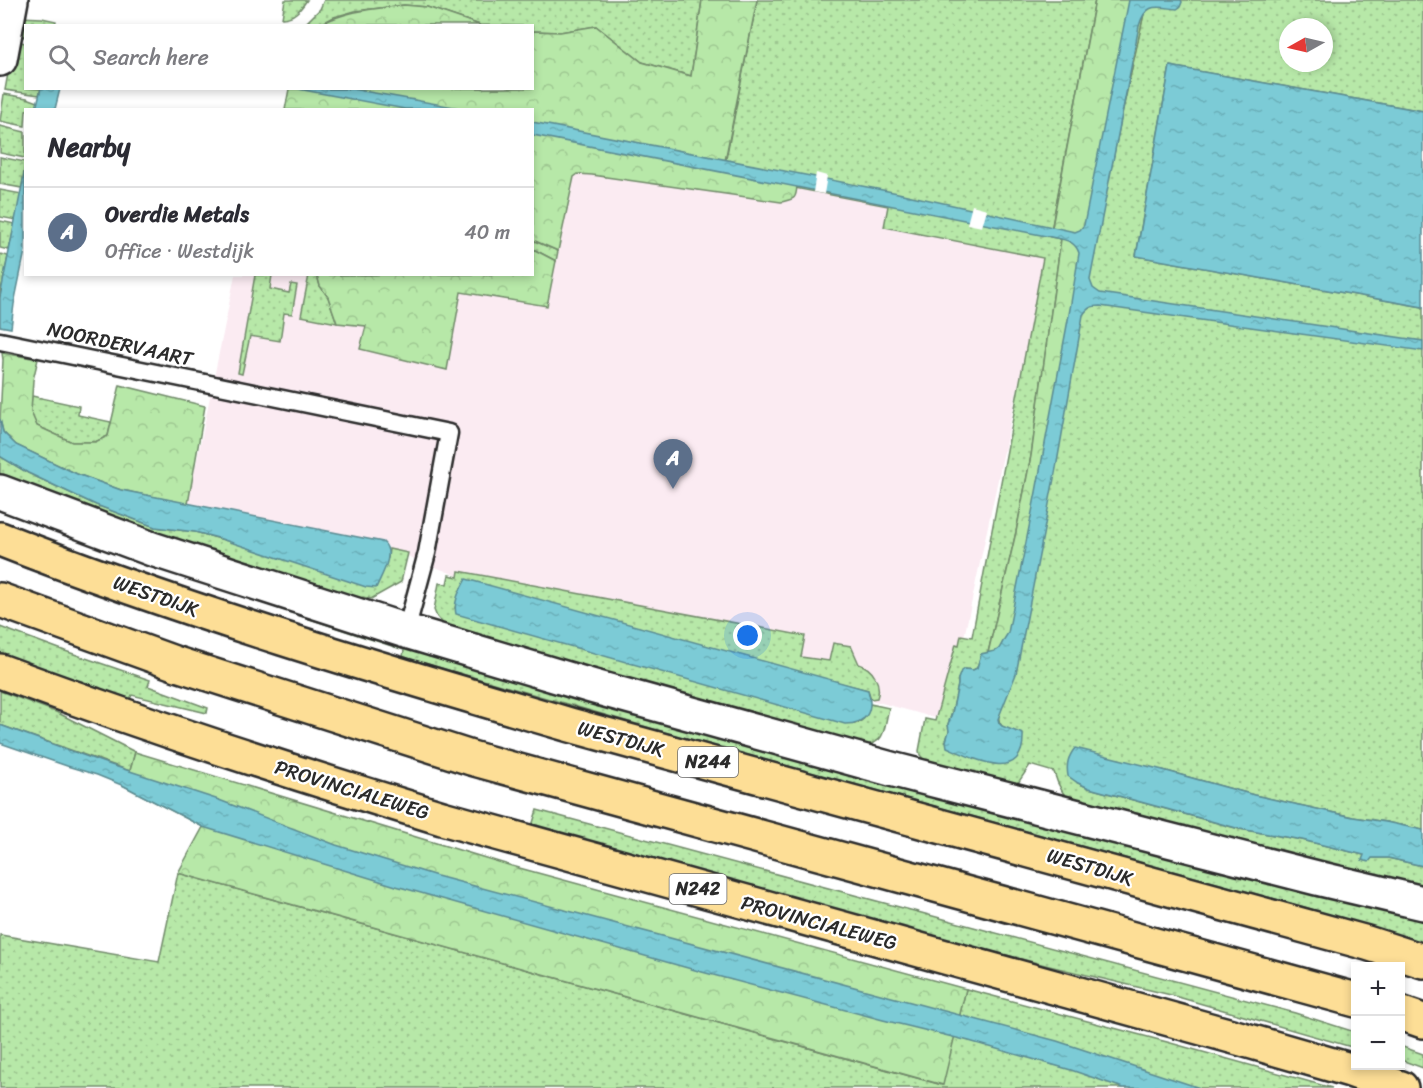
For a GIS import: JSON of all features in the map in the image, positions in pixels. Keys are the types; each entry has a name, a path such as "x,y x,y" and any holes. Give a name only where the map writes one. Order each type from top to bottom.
{"main road":[{"name":"WESTDIJK","path":"0,539 144,593 450,690 570,725 1367,943 1423,961"},
{"path":"0,600 177,664 471,758 1351,999"},
{"name":"PROVINCIALEWEG","path":"0,671 332,785 442,818 1242,1039 1350,1070 1401,1088"},
{"path":"1405,1014 1423,1020"}],"street":[{"path":"0,58 11,0"},
{"path":"0,492 152,549 406,631 591,686 891,769 1317,879 1423,903"}],"lane":[{"name":"NOORDERVAART","path":"0,341 449,433 427,553 406,631"}],"shaded area":[{"path":"534,132 1050,237 946,721 871,700 868,690 466,579 389,549 383,542 188,504 235,276 534,276"}],"green space":[{"path":"285,0 307,0 293,15 282,18"},
{"path":"324,0 702,0 691,76 642,62 596,26 560,32 534,31 534,24 477,24 427,7 404,5 355,11 334,17 321,24 305,24 320,9"},
{"path":"702,0 757,0 723,171 797,186 795,196 781,202 578,174 574,177 558,251 534,240 534,108 285,108 289,90 534,90 534,31 560,32 596,26 642,62 691,76"},
{"path":"757,0 1095,0 1050,236 1061,239 1031,456 1016,532 988,653 981,654 977,668 964,669 958,679 946,741 1002,726 999,714 1004,703 1093,239 1147,0 1423,0 1423,111 1170,66 1136,256 1423,307 1423,830 1254,795 1163,770 1078,783 1239,829 1302,840 1371,858 1388,858 1423,866 1423,893 1076,809 1062,792 1054,772 1030,765 1016,786 926,762 920,755 925,719 935,721 956,644 959,645 961,635 972,637 1043,258 884,227 888,206 723,174"},
{"path":"1095,0 1147,0 1122,114 1006,696 988,653 1031,456 1061,239 1050,237"},
{"path":"404,5 427,7 477,24 321,24 350,13"},
{"path":"19,17 56,21 55,24 24,24 24,37 15,35"},
{"path":"14,40 24,43 24,90 41,90 39,95 5,90"},
{"path":"4,94 38,102 36,108 24,108 24,126 0,121"},
{"path":"0,126 24,132 24,158 0,153"},
{"path":"0,157 24,162 22,188 0,184"},
{"path":"0,190 22,194 16,220 0,217"},
{"path":"0,221 15,224 9,250 0,248"},
{"path":"534,241 558,251 556,261 534,250"},
{"path":"534,250 556,261 547,306 461,292 447,370 360,349 366,326 337,323 328,297 320,286 317,276 534,276"},
{"path":"0,254 8,256 0,297"},
{"path":"255,276 272,276 270,289 289,293 291,284 297,285 292,314 284,313 280,341 250,336 242,374 238,373"},
{"path":"309,276 317,276 337,323 301,316"},
{"path":"2,353 38,359 33,380 31,412 37,426 72,442 95,442 108,436 120,385 205,406 188,504 121,490 77,474 16,445 3,432 0,419"},
{"path":"32,396 79,406 78,415 111,422 108,436 95,442 72,442 37,426 30,412"},
{"path":"0,456 28,473 96,505 155,527 195,532 242,545 388,558 389,549 408,553 401,582 371,599 363,597 356,600 0,483"},
{"path":"0,505 1423,915 1423,943 1301,906 678,736 403,657 404,650 50,529 0,511"},
{"path":"459,571 805,636 801,657 829,661 833,643 851,646 859,664 875,677 878,687 877,698 871,699 868,690 461,588 455,608 855,724 866,717 870,704 889,708 883,732 881,737 872,744 854,747 447,628 434,610 439,583 447,584 449,575 458,577"},
{"path":"0,627 150,680 148,686 208,708 207,713 132,695 130,699 0,654"},
{"path":"0,691 56,712 135,752 130,771 0,725"},
{"path":"135,752 512,866 966,989 943,1085 178,873 203,827 124,786"},
{"path":"537,810 1295,1013 1351,1031 1351,1047 1171,995 905,929 532,826"},
{"path":"178,873 942,1085 966,989 1332,1088 0,1088 0,935 159,962"},
{"path":"1405,1048 1423,1054 1423,1068 1405,1061"}],"water":[{"path":"1129,0 1181,0 1180,7 1177,9 1158,7 1149,10 1145,13 1139,26 1090,280 1093,288 1100,293 1423,341 1423,351 1100,306 1087,310 1083,315 1016,674 998,719 1002,726 1023,734 1021,750 1015,760 1006,764 995,764 947,747 948,724 961,671 977,668 981,654 999,649 1008,633 1070,309 1079,253 1076,247 1061,239 534,135 534,122 898,193 1075,232 1084,225"},
{"path":"1170,66 1423,111 1423,307 1136,256"},
{"path":"41,90 60,90 55,108 36,108"},
{"path":"303,90 358,90 459,108 400,108"},
{"path":"24,175 24,256 11,328 0,326 0,297"},
{"path":"0,419 3,432 16,445 77,474 121,490 383,542 388,552 384,571 376,588 366,587 218,538 195,532 155,527 96,505 28,473 1,457"},
{"path":"466,579 868,690 869,710 864,719 859,722 845,724 456,614 456,600"},
{"path":"0,725 102,762 219,800 336,845 437,876 1057,1041 1200,1088 1123,1088 1071,1070 969,1041 702,972 396,886 203,827 124,786 0,743"},
{"path":"1075,748 1254,795 1423,830 1423,866 1388,858 1372,858 1369,862 1362,860 1364,855 1302,840 1240,829 1089,788 1068,776 1068,761"}],"pier":[{"path":"816,173 827,176 824,194 813,192"},
{"path":"972,205 987,209 982,227 967,224"}],"place":[{"name":"Overdie Metals","path":"673,489"}]}
